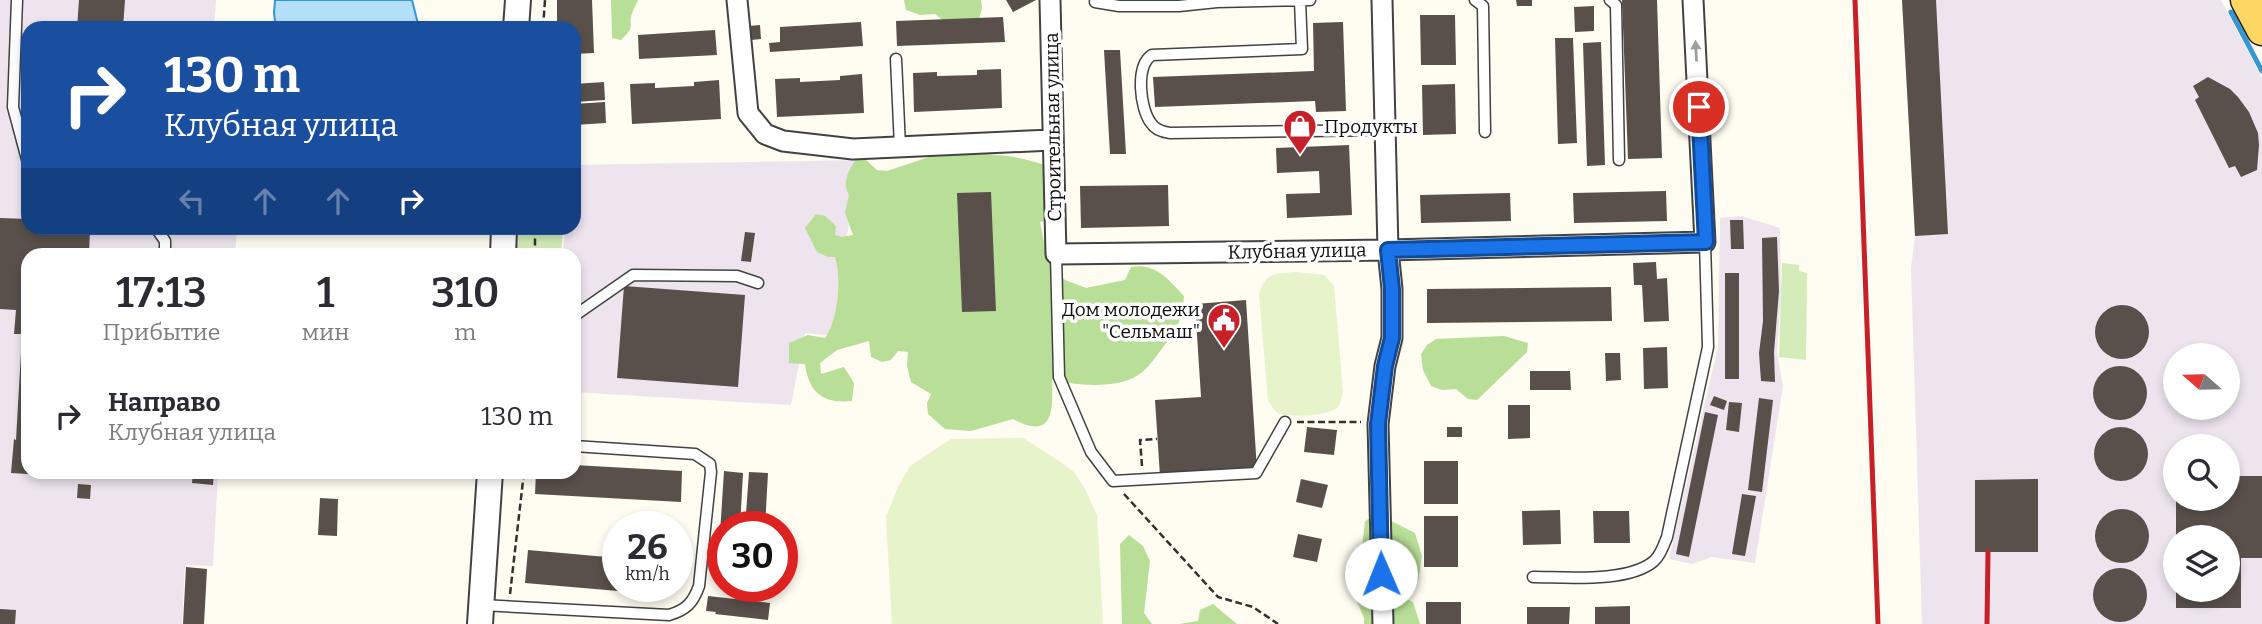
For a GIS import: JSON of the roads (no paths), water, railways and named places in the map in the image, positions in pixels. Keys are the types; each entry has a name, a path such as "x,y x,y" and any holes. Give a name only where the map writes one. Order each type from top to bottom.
{"main road":[{"path":"2246,0 2262,30"}],"street":[{"path":"516,21 518,0"},
{"path":"737,0 748,113 765,134 783,141 853,149 1052,140"},
{"name":"Строительная улица","path":"1050,0 1056,254"},
{"path":"1382,0 1388,250 1392,289 1392,338 1385,366 1378,424 1383,624"},
{"path":"1693,0 1706,242"},
{"name":"Клубная улица","path":"1056,254 1388,250 1706,242"},
{"path":"481,614 489,479"}],"lane":[{"path":"17,0 13,107 21,137"},
{"path":"1095,2 1119,6 1179,6 1217,2 1310,0"},
{"path":"1475,0 1483,6 1485,132"},
{"path":"1610,0 1616,5 1619,160"},
{"path":"1300,1 1302,49 1152,55 1146,59 1141,94 1152,125 1170,133 1385,130"},
{"path":"896,60 900,147"},
{"path":"1533,577 1626,574 1656,560 1661,551 1667,537 1708,347 1706,242"},
{"path":"1056,254 1059,377 1091,452 1113,481 1256,473 1285,422"},
{"path":"581,311 633,275 737,276 758,283"},
{"path":"481,614 509,607 669,619 689,606 695,597 699,586 710,464 695,454 581,446"}],"water":[{"path":"275,0 412,0 417,21 275,21"}],"waterway":[{"path":"2231,12 2262,71"}],"railway":[{"path":"1855,0 1878,624"},
{"path":"1987,624 1988,552"}],"place":[{"name":"Продукты","path":"1300,156"},
{"name":"Дом молодежи \"Сельмаш\"","path":"1224,350"}]}
